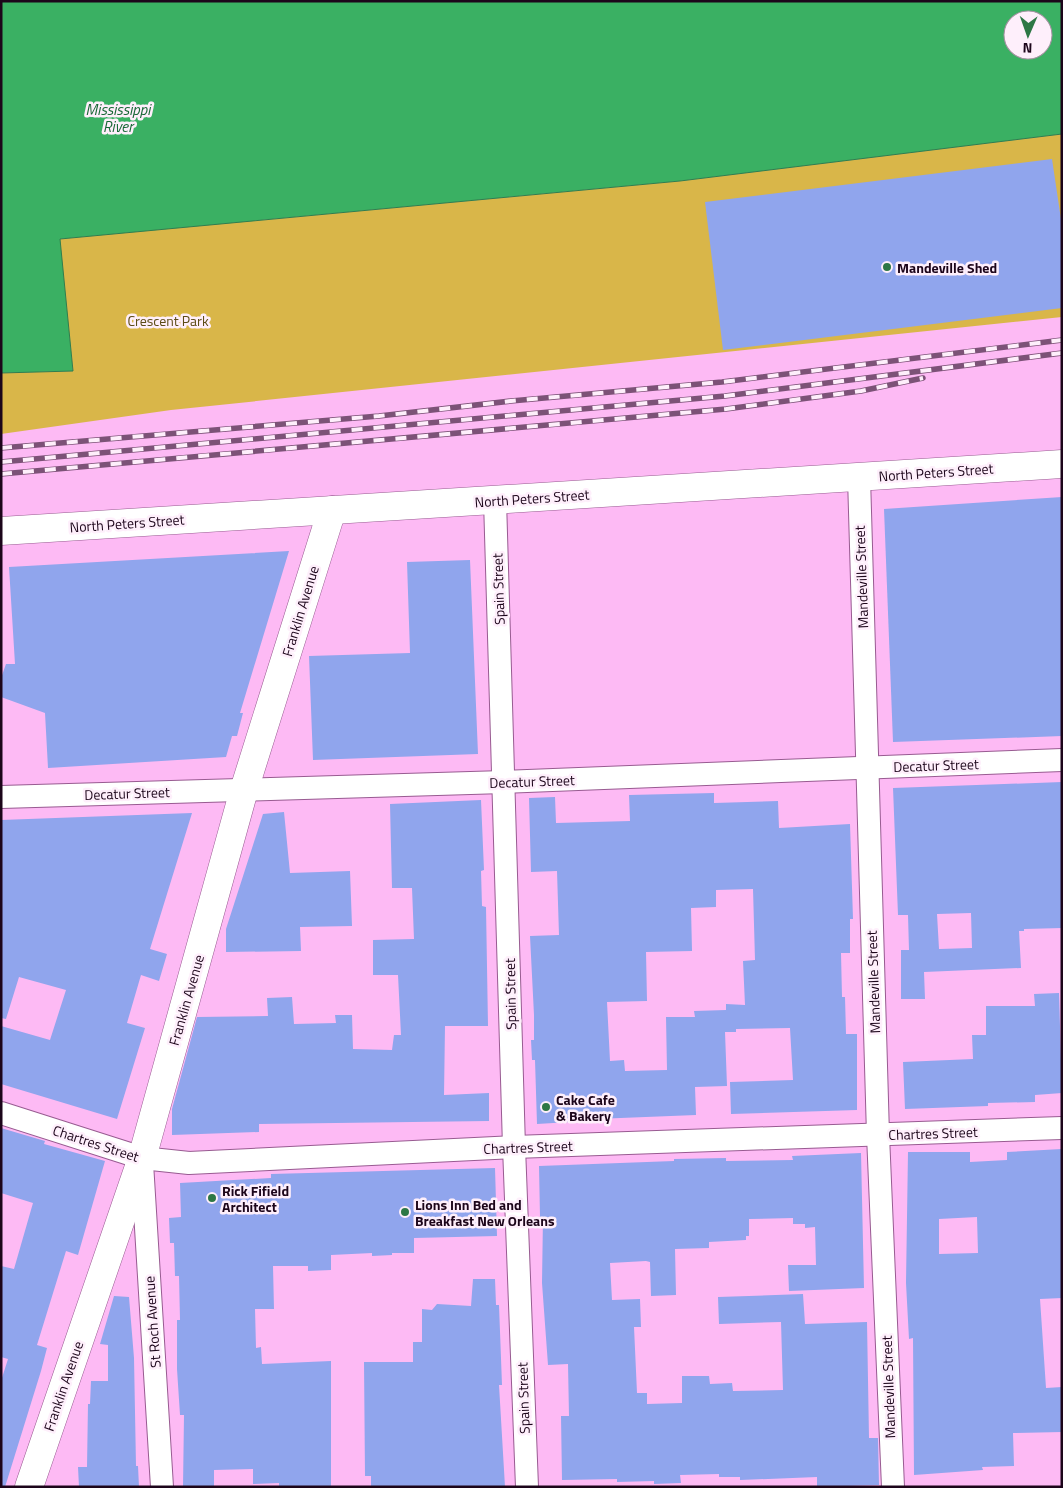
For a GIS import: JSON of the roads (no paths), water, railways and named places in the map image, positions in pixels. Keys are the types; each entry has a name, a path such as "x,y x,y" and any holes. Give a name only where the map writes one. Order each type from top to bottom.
{"street":[{"name":"North Peters Street","path":"1,531 1062,464"},
{"name":"Mandeville Street","path":"859,477 878,1135 893,1487"},
{"name":"Spain Street","path":"495,500 526,1487"},
{"name":"Franklin Avenue","path":"29,1487 142,1158 244,790 332,510"},
{"name":"Decatur Street","path":"1,797 504,782 1062,760"},
{"name":"Chartres Street","path":"1,1113 142,1158 189,1163 514,1147 1062,1128"},
{"name":"St Roch Avenue","path":"142,1158 162,1487"}],"water":[{"name":"Mississippi River","path":"1,1 1062,1 1062,134 680,181 60,239 73,371 1,373"}],"railway":[{"path":"1,448 379,416 511,401 722,382 1062,340"},
{"path":"1,462 725,396 1062,353"},
{"path":"1,474 726,409 861,391 923,378"}],"place":[{"name":"Mandeville Shed","path":"887,267"},
{"name":"Cake Cafe & Bakery","path":"546,1107"},
{"name":"Rick Fifield Architect","path":"212,1198"},
{"name":"Lions Inn Bed and Breakfast New Orleans","path":"405,1212"}],"park label":[{"name":"Crescent Park","path":"168,320"}]}
